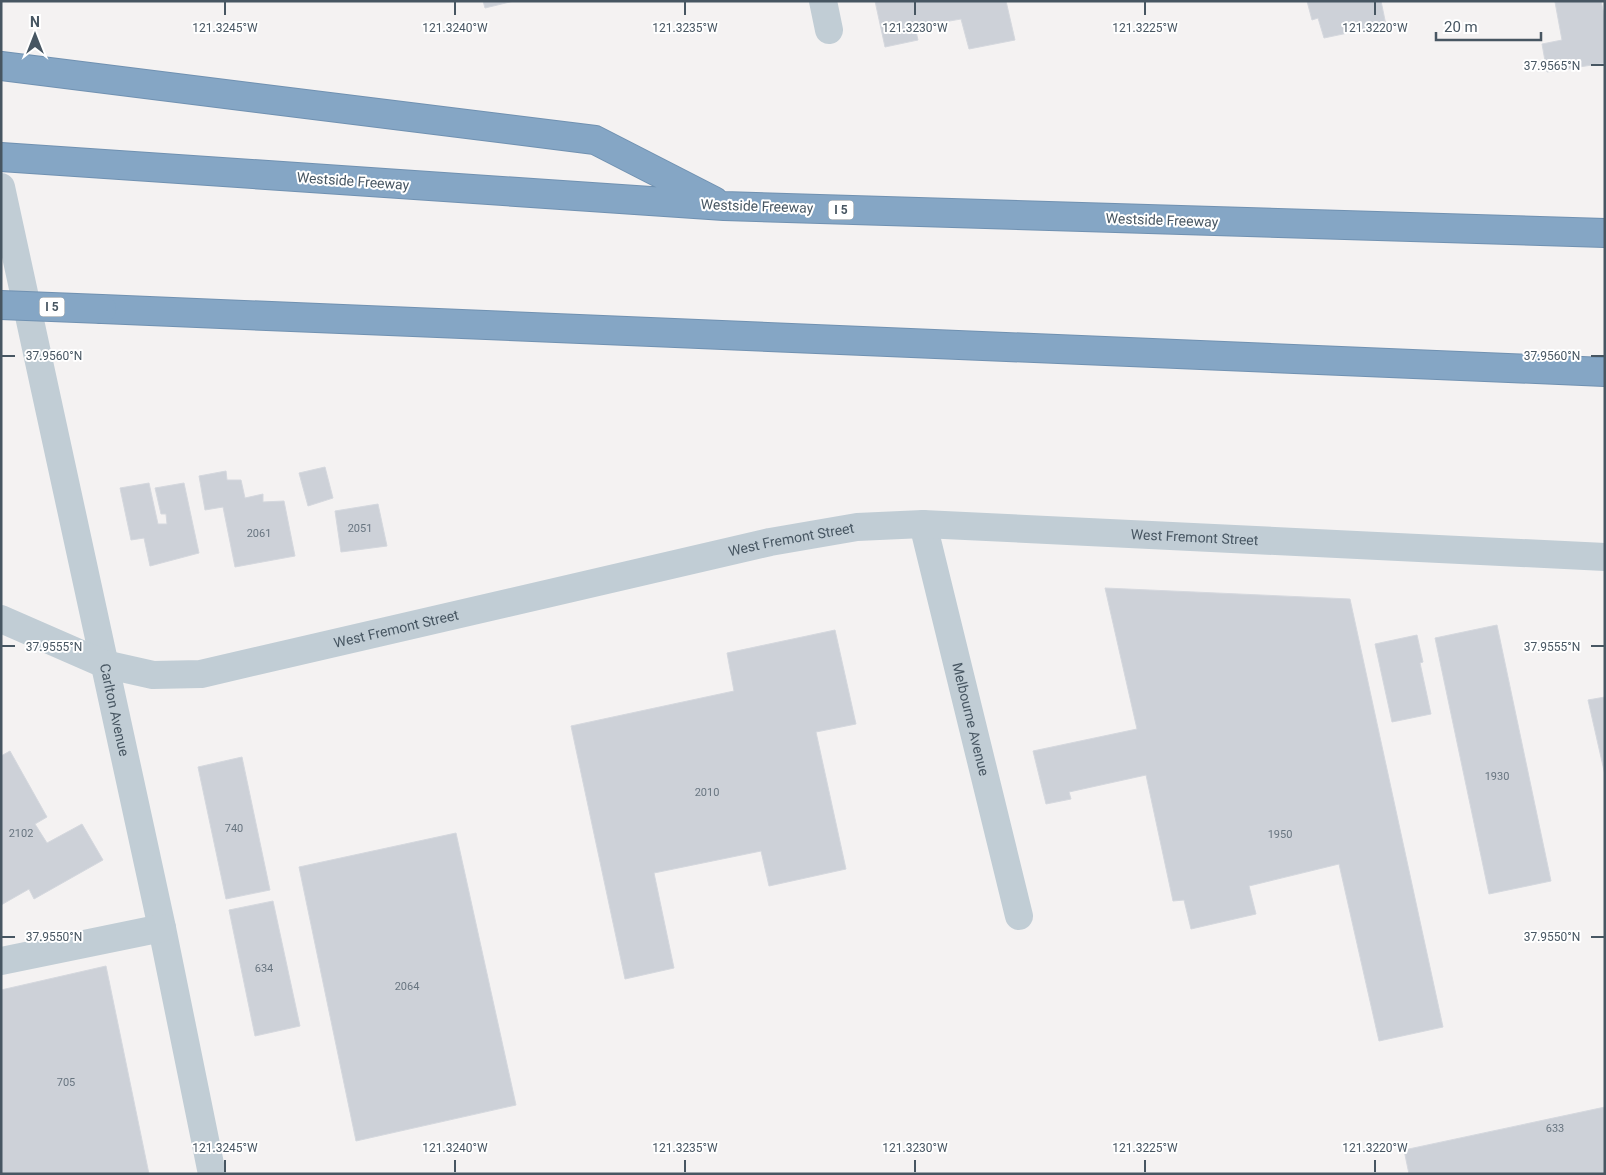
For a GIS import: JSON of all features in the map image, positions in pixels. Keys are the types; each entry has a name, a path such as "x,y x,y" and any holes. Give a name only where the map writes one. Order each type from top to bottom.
{"highway":[{"path":"1,66 595,140 724,206"},
{"name":"Westside Freeway","path":"1,157 724,206 1605,234"},
{"name":"I 5","path":"1,305 1605,372"}],"street":[{"path":"823,1 829,30"},
{"name":"Carlton Avenue","path":"1,187 162,928 212,1174"},
{"name":"West Fremont Street","path":"1,619 104,664 153,675 200,674 770,542 857,527 923,524 1605,557"},
{"name":"Melbourne Avenue","path":"923,524 1019,916"},
{"path":"1,961 162,928"}],"building":[{"path":"483,1 514,1 485,8"},
{"path":"875,1 1006,1 1015,40 969,49 961,19 915,27 918,40 885,47"},
{"path":"1307,1 1381,1 1386,25 1324,38 1318,18 1312,20"},
{"path":"1601,1 1605,18 1605,63 1547,72 1542,44 1562,40 1555,2"},
{"path":"325,467 333,498 308,506 299,473"},
{"path":"226,471 227,480 241,480 245,498 263,494 263,502 284,501 295,556 235,567 223,507 205,510 199,476"},
{"path":"149,483 158,524 167,524 166,514 161,514 155,488 184,483 199,553 150,566 144,538 131,540 120,488"},
{"path":"378,504 387,546 341,552 335,511"},
{"path":"1105,588 1350,599 1443,1027 1379,1041 1339,864 1249,886 1256,914 1191,929 1184,900 1173,901 1146,775 1069,792 1071,799 1046,804 1033,751 1137,729"},
{"path":"1497,625 1551,881 1489,894 1435,638"},
{"path":"835,630 856,724 816,732 846,869 769,886 761,851 654,873 674,968 625,979 571,726 734,691 727,653"},
{"path":"1417,635 1423,662 1420,663 1431,714 1392,722 1375,644"},
{"path":"1605,697 1605,775 1588,700"},
{"path":"10,751 47,817 35,824 47,843 82,824 103,860 34,899 29,889 1,905 1,756"},
{"path":"242,757 270,890 226,899 198,767"},
{"path":"456,833 516,1105 356,1141 299,867"},
{"path":"273,901 300,1026 255,1036 229,910"},
{"path":"106,966 149,1174 1,1174 1,990"},
{"path":"1605,1107 1605,1174 1409,1174 1404,1150"}]}
